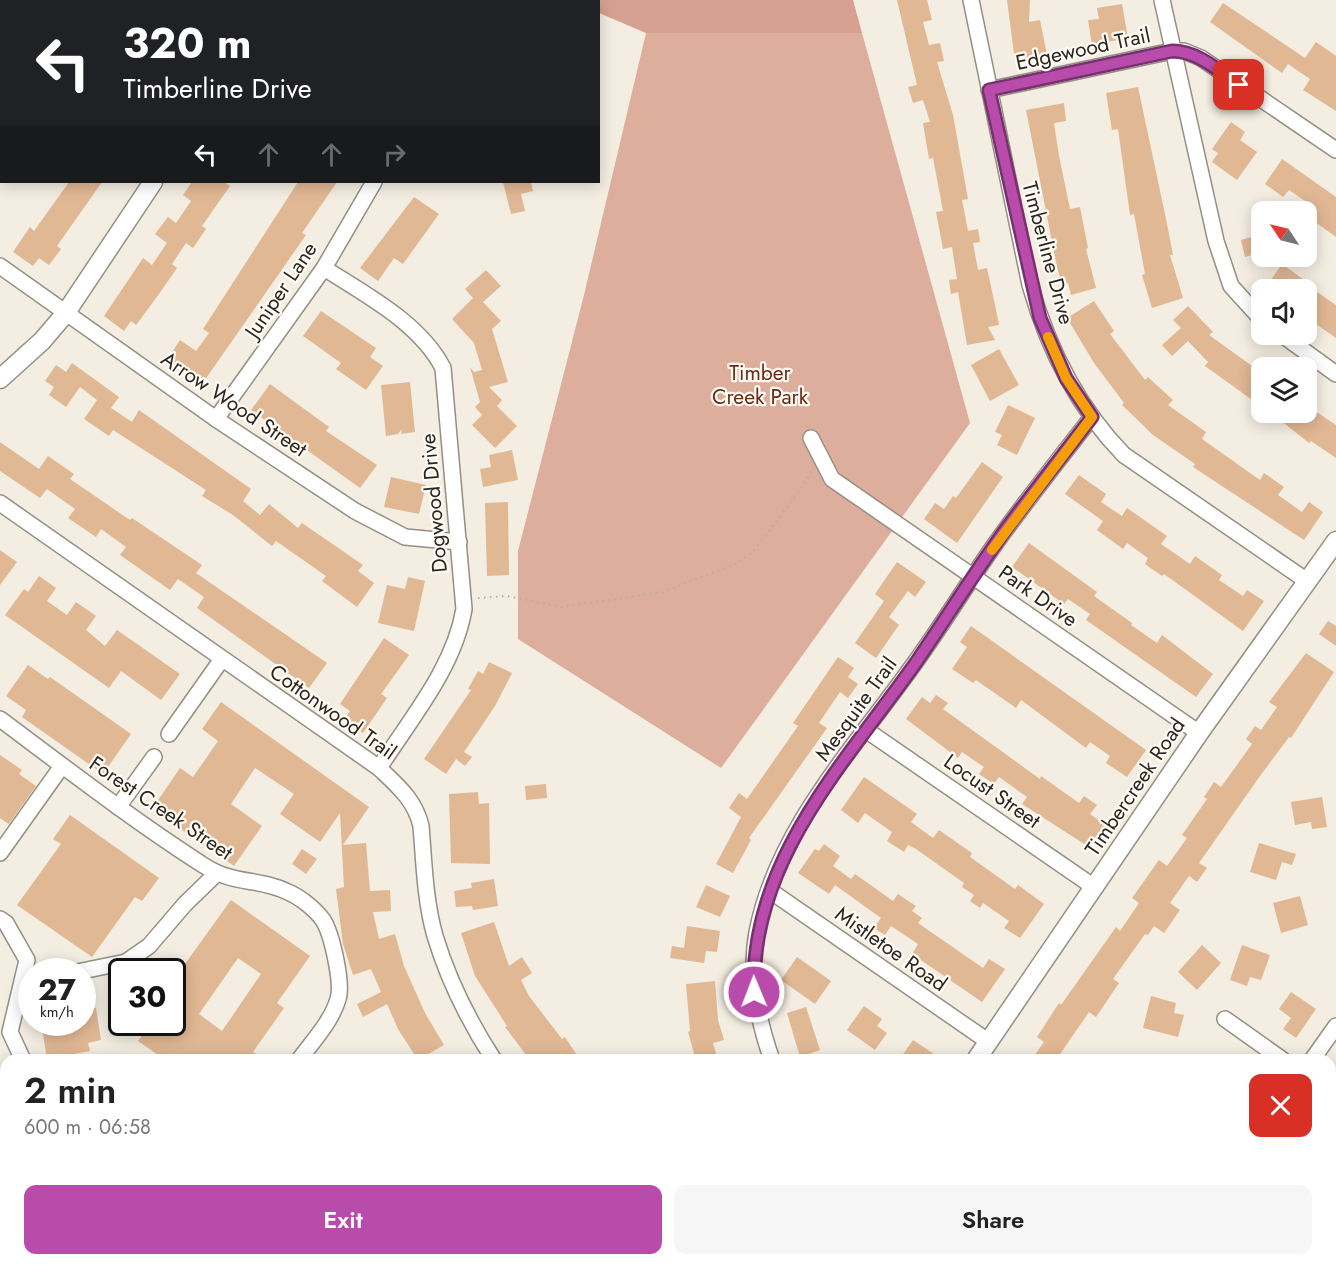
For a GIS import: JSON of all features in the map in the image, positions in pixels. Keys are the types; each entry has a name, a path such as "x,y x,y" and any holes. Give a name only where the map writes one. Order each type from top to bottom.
{"street":[{"name":"Timberline Drive","path":"970,0 1040,318 1066,378 1107,438 1143,470 1307,581"},
{"path":"1162,0 1216,241 1231,286 1251,308"},
{"name":"Edgewood Trail","path":"989,90 1172,51 1184,51 1201,58 1336,150"},
{"path":"0,379 42,341 65,314 152,183"},
{"name":"Juniper Lane","path":"216,419 324,267 373,183"},
{"name":"Arrow Wood Street","path":"0,266 216,419 355,512 405,537 459,542"},
{"name":"Dogwood Drive","path":"324,267 409,327 434,351 443,368 464,609 461,629 448,662 379,768"},
{"path":"1296,345 1336,374"},
{"name":"Mesquite Trail","path":"770,1054 754,992 753,965 757,931 769,890 792,839 811,807 1005,530 1092,417"},
{"name":"Park Drive","path":"811,438 832,480 1199,733"},
{"name":"Cottonwood Trail","path":"0,503 379,768 407,793 418,813 435,934 450,977 490,1054"},
{"name":"Timbercreek Road","path":"980,1054 1199,733 1336,541"},
{"path":"169,734 222,659"},
{"name":"Forest Creek Street","path":"0,719 118,807 216,874 233,881 267,884 290,892 316,912 324,922 333,947 339,997 303,1054"},
{"name":"Locust Street","path":"866,730 1094,887"},
{"path":"118,807 154,757"},
{"path":"0,853 62,766"},
{"path":"96,968 126,962 149,946 185,904 216,874"},
{"name":"Mistletoe Road","path":"769,890 989,1042"},
{"path":"0,919 6,923 26,958"},
{"path":"18,1007 10,1032 20,1054"},
{"path":"1225,1019 1275,1054"},
{"path":"1316,1054 1336,1026"}],"path":[{"path":"464,609 480,597 507,596 561,607 663,592 735,564 753,552 800,490 820,455"}],"green space":[{"name":"Timber Creek Park","path":"646,33 862,33 970,423 721,768 518,639 518,551 584,295"}],"shaded area":[{"path":"600,0 853,0 862,33 646,33 600,13"}],"building":[{"path":"897,0 927,0 932,20 923,22 929,45 940,43 944,61 937,62 953,115 968,199 962,200 968,231 978,229 980,242 973,243 978,270 987,268 999,325 988,327 995,340 967,345 958,292 951,294 949,280 957,279 952,247 943,249 936,212 943,211 933,158 929,159 923,123 930,122 923,100 913,103 908,87 917,85"},
{"path":"1007,0 1030,0 1029,22 1040,20 1047,55 1015,61"},
{"path":"1223,3 1305,58 1316,42 1336,56 1336,111 1303,90 1310,79 1288,64 1282,73 1210,22"},
{"path":"1122,4 1128,38 1092,45 1088,20 1099,19 1097,8"},
{"path":"1138,87 1173,255 1170,255 1183,298 1152,308 1142,275 1145,274 1134,214 1130,215 1118,129 1112,130 1106,93"},
{"path":"1064,103 1066,121 1054,123 1059,156 1070,209 1080,207 1088,248 1086,249 1096,288 1071,295 1068,283 1062,285 1057,267 1026,110"},
{"path":"1231,122 1245,132 1240,140 1257,152 1237,180 1212,162 1218,153 1212,149"},
{"path":"1282,159 1336,197 1336,237 1317,223 1317,201 1305,201 1289,190 1283,197 1265,184"},
{"path":"68,183 101,183 57,246 61,249 49,265 39,258 33,266 13,252 30,227 34,231"},
{"path":"191,183 226,183 230,186 202,226 206,229 193,248 186,243 172,264 177,268 159,294 136,325 131,321 124,331 104,316 143,258 152,265 167,243 155,234 168,217 176,223 191,201 183,195"},
{"path":"297,183 336,183 302,233 306,235 202,384 167,360 180,340 196,351 209,333 203,329"},
{"path":"503,183 531,183 533,191 521,194 525,211 511,214"},
{"path":"414,197 439,214 403,264 394,258 378,281 360,268"},
{"path":"1251,237 1251,255 1245,257 1241,240"},
{"path":"1280,267 1286,267 1303,279 1272,279"},
{"path":"486,270 501,286 483,302 501,321 492,329 508,382 489,387 502,400 497,406 517,426 495,448 472,425 482,415 475,407 480,402 470,367 474,372 482,370 474,343 452,319 473,298 465,289"},
{"path":"1317,292 1336,305 1336,338 1317,325"},
{"path":"1094,301 1114,331 1110,334 1145,380 1148,377 1173,400 1168,405 1206,432 1202,439 1260,480 1264,473 1284,487 1278,495 1302,512 1309,502 1323,512 1304,540 1193,467 1195,464 1153,435 1122,405 1124,403 1094,363 1067,318"},
{"path":"1188,306 1213,332 1209,335 1251,365 1251,399 1205,366 1208,362 1188,341 1172,356 1162,345 1181,328 1173,320"},
{"path":"321,311 376,348 370,357 383,366 366,390 336,369 341,363 303,336"},
{"path":"999,349 1019,385 990,401 971,365"},
{"path":"72,363 119,397 111,408 132,422 139,410 251,489 243,501 260,515 269,504 298,528 302,523 363,565 358,571 374,583 357,607 322,581 326,576 276,541 272,546 233,515 202,496 206,490 113,430 109,436 84,419 97,400 80,387 66,407 49,395 54,387 45,381 56,365 66,372"},
{"path":"410,382 415,432 401,434 402,429 398,434 386,436 381,385"},
{"path":"270,384 329,427 326,431 377,465 360,488 251,410"},
{"path":"1008,405 1035,418 1017,455 997,445 1002,435 995,432"},
{"path":"1317,412 1336,425 1336,458 1311,441 1309,443 1284,423 1317,423"},
{"path":"0,442 39,469 48,456 74,474 70,479 202,565 196,573 327,663 309,688 197,608 204,597 178,579 170,590 120,555 126,547 101,529 96,537 68,518 75,509 47,489 40,498 0,471"},
{"path":"512,450 518,480 483,487 480,469 491,467 489,455"},
{"path":"982,462 1003,477 957,543 924,519 935,503 944,509 953,496 956,498"},
{"path":"1079,475 1106,494 1101,502 1122,516 1127,508 1167,536 1161,544 1190,564 1195,556 1222,575 1219,580 1243,596 1247,590 1264,601 1243,631 1164,574 1162,576 1145,564 1148,558 1127,543 1123,549 1097,530 1103,521 1065,494"},
{"path":"391,477 426,485 419,514 384,507"},
{"path":"508,502 509,575 487,576 485,503"},
{"path":"1029,543 1097,592 1094,596 1132,623 1131,625 1157,643 1162,635 1213,674 1196,697 1086,620 1090,614 1068,599 1064,604 1012,567"},
{"path":"0,550 17,562 0,585"},
{"path":"897,562 926,582 915,597 908,591 889,617 899,625 876,658 855,643 884,601 875,594"},
{"path":"39,576 56,588 47,601 67,615 76,602 96,616 86,630 105,646 117,630 180,674 161,700 121,671 109,688 5,615 24,589 28,592"},
{"path":"408,577 425,581 414,631 378,623 387,585 405,589"},
{"path":"1328,621 1336,626 1336,646 1319,634"},
{"path":"971,626 1146,750 1127,777 1106,763 1110,756 1090,742 1086,748 1021,700 1016,708 976,680 973,683 952,669 967,647 960,642"},
{"path":"384,638 409,655 381,694 387,698 363,733 344,720 350,711 340,704"},
{"path":"1306,653 1334,672 1291,738 1289,737 1260,776 1199,863 1207,868 1197,882 1189,876 1170,903 1180,910 1164,933 1154,926 1148,935 1145,934 1113,979 1119,983 1096,1017 1089,1012 1060,1054 1035,1054 1044,1042 1037,1037 1059,1003 1061,1005 1116,927 1120,931 1139,903 1132,898 1159,860 1167,866 1187,838 1182,835 1207,799 1204,797 1214,782 1221,787 1252,744 1246,739 1255,726 1261,730 1277,707 1269,702"},
{"path":"838,657 854,668 848,677 858,684 848,698 840,692 819,723 827,728 749,838 751,840 733,873 716,864 741,817 729,808 739,793 747,799 798,726 793,723"},
{"path":"489,662 512,673 495,706 464,752 472,757 465,766 456,759 446,774 424,759 471,690 468,689 478,671 483,674"},
{"path":"28,665 48,679 50,677 131,734 103,774 22,717 26,710 6,696"},
{"path":"936,695 948,703 943,709 1040,779 1041,776 1079,803 1084,796 1097,805 1090,814 1105,825 1089,847 1022,804 1027,797 999,777 994,784 979,774 984,767 962,752 958,758 906,719 922,697 930,703"},
{"path":"221,702 369,807 343,845 366,843 370,891 390,890 391,911 373,912 379,939 395,934 404,966 425,1013 444,1045 428,1054 414,1054 398,1029 387,1004 363,1017 357,1004 381,992 371,969 353,975 343,944 336,889 344,887 340,813 320,842 280,814 294,794 255,768 231,804 262,826 234,866 152,809 180,768 193,777 218,741 202,729"},
{"path":"0,755 22,770 19,774 36,786 9,824 0,818"},
{"path":"864,777 917,814 911,822 933,838 939,830 972,853 970,857 1015,889 1018,885 1044,904 1020,938 1004,928 1009,921 983,903 980,908 970,901 974,895 962,887 964,883 916,849 908,845 904,852 887,841 892,832 865,813 858,823 841,810"},
{"path":"546,784 547,798 526,800 525,786"},
{"path":"478,792 479,804 489,803 490,864 451,863 449,794"},
{"path":"1322,797 1327,827 1312,829 1311,822 1295,825 1291,802"},
{"path":"70,815 159,878 142,901 135,897 92,957 17,905 61,844 53,839"},
{"path":"1259,843 1296,854 1292,865 1282,862 1276,880 1250,872"},
{"path":"824,844 840,856 833,866 851,879 855,874 893,901 898,894 916,906 912,911 922,918 918,923 983,968 989,959 1005,969 982,1002 912,954 918,944 891,926 885,935 874,928 881,918 835,885 829,894 798,873 815,849 819,851"},
{"path":"302,849 317,859 306,874 292,864"},
{"path":"494,879 498,906 473,910 472,906 456,907 454,891 472,888 471,883"},
{"path":"706,885 730,896 720,917 696,907"},
{"path":"1300,896 1308,925 1281,933 1273,903"},
{"path":"231,900 310,956 277,1003 284,1008 253,1052 256,1054 156,1054 138,1041 142,1036 186,1036 186,963","holes":["238,958 261,974 222,1031 199,1014"]},
{"path":"494,922 509,966 522,957 532,973 521,980 529,996 562,1039 565,1037 576,1054 525,1054 505,1027 507,1026 475,976 461,933"},
{"path":"687,926 720,931 717,952 706,951 704,963 670,958 672,946 684,948"},
{"path":"1202,945 1221,963 1197,990 1178,972"},
{"path":"1242,945 1270,955 1261,980 1250,977 1247,986 1230,980"},
{"path":"797,957 831,981 815,1004 781,980"},
{"path":"715,981 718,1020 724,1040 713,1043 716,1054 694,1054 688,1032 690,1031 686,984"},
{"path":"1291,992 1316,1009 1296,1038 1283,1029 1291,1018 1279,1009"},
{"path":"1151,996 1176,1003 1174,1013 1184,1015 1178,1037 1143,1028"},
{"path":"864,1006 882,1019 877,1026 887,1033 875,1050 847,1030"},
{"path":"806,1007 820,1050 799,1054 787,1013"},
{"path":"96,1008 101,1040 88,1043 90,1051 74,1054 46,1054 43,1036 96,1036"},
{"path":"913,1040 934,1054 903,1054"}],"slow traffic":[{"path":"992,550 1092,417 1066,378 1048,337"}],"route":[{"path":"754,992 753,965 757,931 769,890 792,839 811,807 915,663 1005,530 1092,417 1066,378 1040,318 1030,285 989,90 1172,51 1184,51 1201,58 1239,85"}]}
